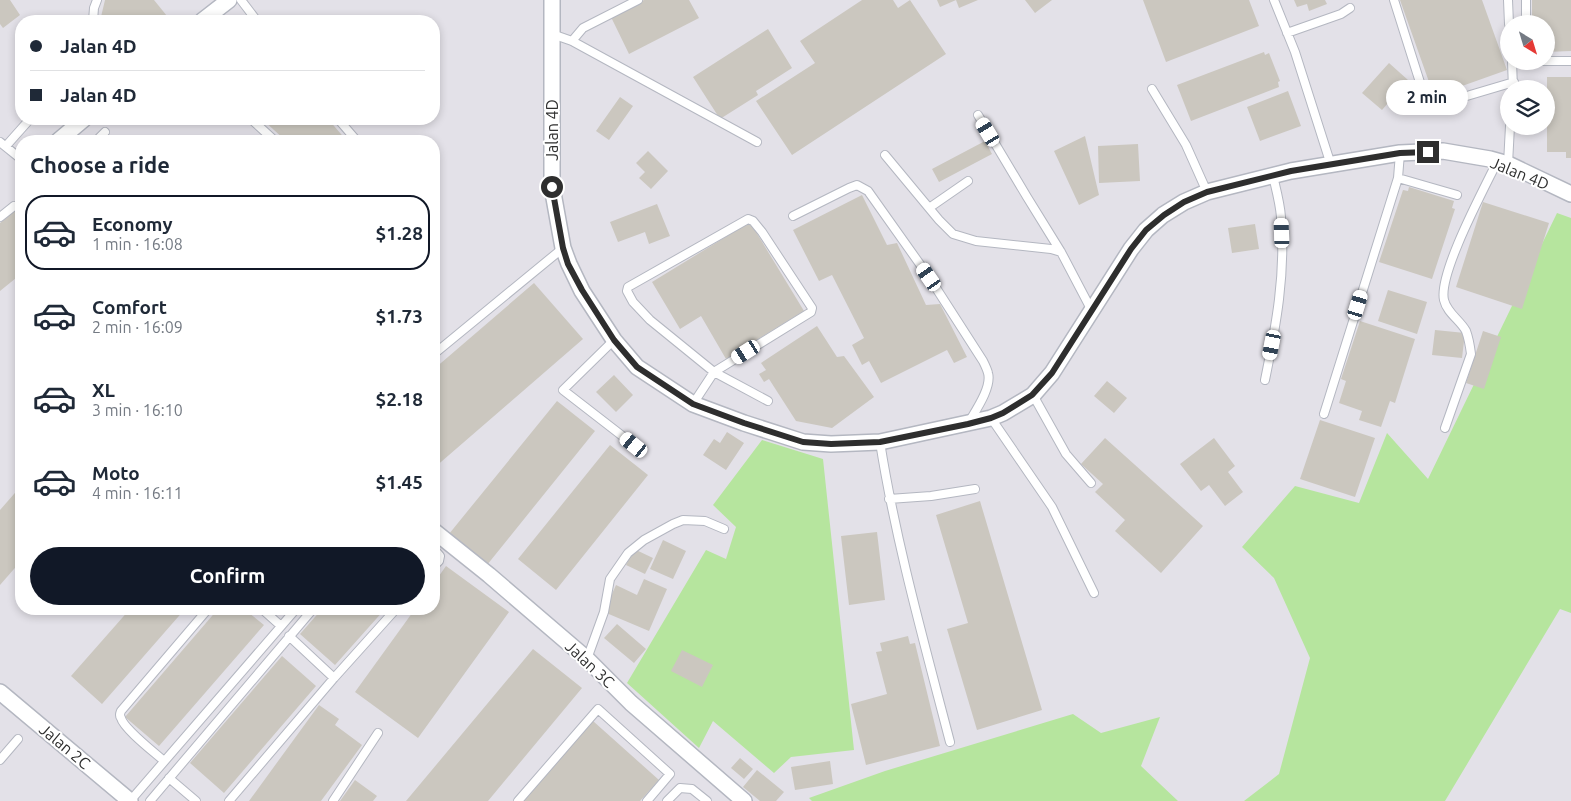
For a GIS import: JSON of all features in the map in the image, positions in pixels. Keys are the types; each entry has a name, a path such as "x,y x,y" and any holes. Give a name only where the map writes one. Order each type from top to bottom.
{"street":[{"path":"210,15 229,0"},
{"name":"Jalan 4D","path":"552,0 552,187 563,248 568,264 582,290 614,340 637,367 693,404 803,442 831,444 880,442 968,424 1003,413 1032,395 1052,373 1131,249 1146,230 1184,202 1207,192 1273,176 1400,153 1443,151 1490,159 1502,163 1571,194"},
{"path":"65,135 77,125"},
{"name":"Jalan 3C","path":"440,536 587,659 631,703 744,801"},
{"name":"Jalan 2C","path":"0,692 130,801"}],"lane":[{"path":"93,15 97,0"},
{"path":"241,0 252,15"},
{"path":"572,41 583,28 638,0"},
{"path":"1274,0 1295,52 1331,165"},
{"path":"1394,0 1424,95 1434,106 1500,89"},
{"path":"1508,0 1509,15"},
{"path":"1526,0 1526,15"},
{"path":"1287,32 1342,14 1350,8"},
{"path":"552,34 572,41 757,142"},
{"path":"1555,61 1571,61"},
{"path":"1152,89 1186,145 1207,192"},
{"path":"978,115 1061,252 1092,311"},
{"path":"15,154 3,144 24,125"},
{"path":"258,125 268,135"},
{"path":"343,125 352,135"},
{"path":"102,135 105,132"},
{"path":"1444,428 1470,354 1470,344 1466,331 1447,308 1443,298 1450,262 1502,163 1508,135"},
{"path":"1324,414 1398,178 1400,153"},
{"path":"886,155 929,208 954,234 976,241 1051,249 1061,252"},
{"path":"1265,380 1279,310 1283,251 1281,215 1273,176"},
{"path":"1398,178 1457,195"},
{"path":"929,208 968,181"},
{"path":"793,216 858,185 868,191 929,277 983,361 988,373 988,382 981,402 968,424"},
{"path":"0,217 14,206"},
{"path":"693,404 714,372 811,312 812,308 762,232 753,221 748,219 628,288 626,291 633,302 650,320 714,372 768,401"},
{"path":"440,349 563,248"},
{"path":"614,340 563,390 634,445"},
{"path":"1032,395 1066,454 1091,483"},
{"path":"991,418 1052,507 1094,593"},
{"path":"880,442 889,498 906,573 950,742"},
{"path":"889,498 931,496 975,489"},
{"path":"587,659 604,612 610,579 628,553 651,536 683,520 705,522 724,529"},
{"path":"164,761 128,728 121,719 121,710 203,615"},
{"path":"269,615 281,626"},
{"path":"130,801 291,615"},
{"path":"150,801 307,615"},
{"path":"229,801 391,615"},
{"path":"289,636 334,678"},
{"path":"518,801 598,709 670,774 647,801"},
{"path":"333,801 378,733"},
{"path":"0,760 18,738"},
{"path":"169,778 196,801"},
{"path":"667,801 680,788 692,789 707,801"}],"shaded area":[{"path":"0,0 1571,0 1571,801 0,801"}],"green space":[{"path":"1557,213 1571,218 1571,613 1560,609 1445,801 1244,801 1279,774 1310,658 1274,578 1242,547 1295,486 1359,503 1387,433 1428,479"},
{"path":"762,440 823,459 854,750 791,757 774,773 713,721 699,748 627,683 706,550 726,559 736,527 713,505"},
{"path":"1073,714 1101,733 1160,717 1141,766 1178,801 812,801 809,798 885,771"}],"building":[{"path":"0,0 10,0 20,15 15,15 15,19 3,28 0,24"},
{"path":"105,0 154,0 166,15 101,15"},
{"path":"644,0 689,0 699,18 629,54 611,17"},
{"path":"862,0 893,0 898,8 910,0 946,54 792,155 756,101 815,63 800,41"},
{"path":"937,0 956,0 940,7"},
{"path":"956,0 978,0 959,8"},
{"path":"1025,0 1052,0 1035,13"},
{"path":"1143,0 1249,0 1259,26 1166,62"},
{"path":"1294,0 1325,0 1327,4 1309,11 1307,4 1297,7"},
{"path":"1400,0 1482,0 1500,50 1500,70 1507,70 1434,96"},
{"path":"1532,0 1571,0 1571,51 1555,52 1555,15 1532,15"},
{"path":"768,29 792,68 756,91 758,95 720,119 693,77"},
{"path":"1264,52 1265,55 1269,53 1280,81 1278,82 1279,87 1191,121 1177,85"},
{"path":"1389,63 1408,80 1382,110 1362,93"},
{"path":"1547,77 1571,77 1571,158 1566,158 1566,152 1547,152 1547,135 1555,135 1555,80 1547,80"},
{"path":"1288,91 1301,126 1260,141 1247,107"},
{"path":"620,97 633,106 609,140 596,131"},
{"path":"269,125 333,125 342,135 279,135"},
{"path":"1085,136 1099,195 1079,205 1054,151"},
{"path":"985,141 992,154 939,182 932,169"},
{"path":"1138,144 1140,181 1099,183 1098,146"},
{"path":"648,151 668,171 651,189 639,178 645,172 636,163"},
{"path":"1409,187 1454,201 1452,208 1455,209 1432,279 1379,262 1403,190 1408,191"},
{"path":"862,195 887,245 897,243 926,305 940,304 967,357 954,363 947,350 881,383 869,361 862,365 852,345 864,338 832,275 819,281 793,230"},
{"path":"1483,202 1549,223 1522,309 1456,287"},
{"path":"657,204 670,236 649,244 645,232 618,242 610,222"},
{"path":"15,211 15,279 0,291 0,223"},
{"path":"750,222 804,311 726,359 701,316 680,329 652,282"},
{"path":"1255,224 1259,249 1232,253 1228,228"},
{"path":"534,283 583,339 440,463 440,364"},
{"path":"1388,290 1427,302 1417,334 1378,321"},
{"path":"1360,321 1415,339 1395,403 1390,401 1381,427 1359,420 1362,411 1339,403 1346,381 1341,379"},
{"path":"817,326 837,357 844,356 874,397 832,428 796,421 769,379 764,382 759,374 766,370 761,363"},
{"path":"1435,330 1465,333 1462,358 1432,355"},
{"path":"1483,331 1501,337 1484,389 1466,383"},
{"path":"614,375 633,395 616,412 596,392"},
{"path":"1107,381 1127,398 1114,413 1094,396"},
{"path":"557,401 595,431 487,565 449,534"},
{"path":"1320,420 1375,438 1355,497 1300,479"},
{"path":"727,432 744,443 726,470 703,455 714,439 720,443"},
{"path":"1105,438 1203,526 1161,573 1115,531 1125,520 1095,492 1103,484 1081,464"},
{"path":"1214,438 1235,466 1228,472 1243,492 1225,506 1209,485 1201,491 1180,464"},
{"path":"610,445 648,475 556,590 518,559"},
{"path":"15,493 15,568 0,585 0,510"},
{"path":"980,501 1042,710 977,730 947,629 968,623 936,515"},
{"path":"877,532 885,600 849,605 841,536"},
{"path":"663,540 686,551 673,579 650,569"},
{"path":"634,549 653,558 645,574 626,565"},
{"path":"446,566 509,612 418,738 355,692 411,615 440,615 440,574"},
{"path":"644,579 667,589 649,631 604,612 616,585 637,595"},
{"path":"125,615 180,615 102,704 71,676"},
{"path":"213,615 252,615 264,625 159,746 125,717"},
{"path":"317,615 380,615 335,665 300,634"},
{"path":"617,624 646,649 634,663 604,638"},
{"path":"908,636 910,644 915,643 940,746 866,765 851,704 887,694 876,652 882,651 880,643"},
{"path":"533,649 582,688 488,801 406,801"},
{"path":"682,650 713,665 702,687 671,671"},
{"path":"282,656 316,686 224,793 190,763"},
{"path":"319,705 339,719 335,725 362,745 321,801 249,801"},
{"path":"593,721 659,780 640,801 522,801"},
{"path":"740,758 753,769 744,779 731,768"},
{"path":"830,761 833,784 795,790 791,767"},
{"path":"757,770 784,792 776,801 760,801 743,787"},
{"path":"355,780 377,796 373,801 340,801"}],"route":[{"path":"552,187 563,248 568,264 614,340 637,367 693,404 803,442 831,444 880,442 968,424 1003,413 1032,395 1052,373 1131,249 1146,230 1184,202 1207,192 1291,171 1400,153 1428,152"}]}
